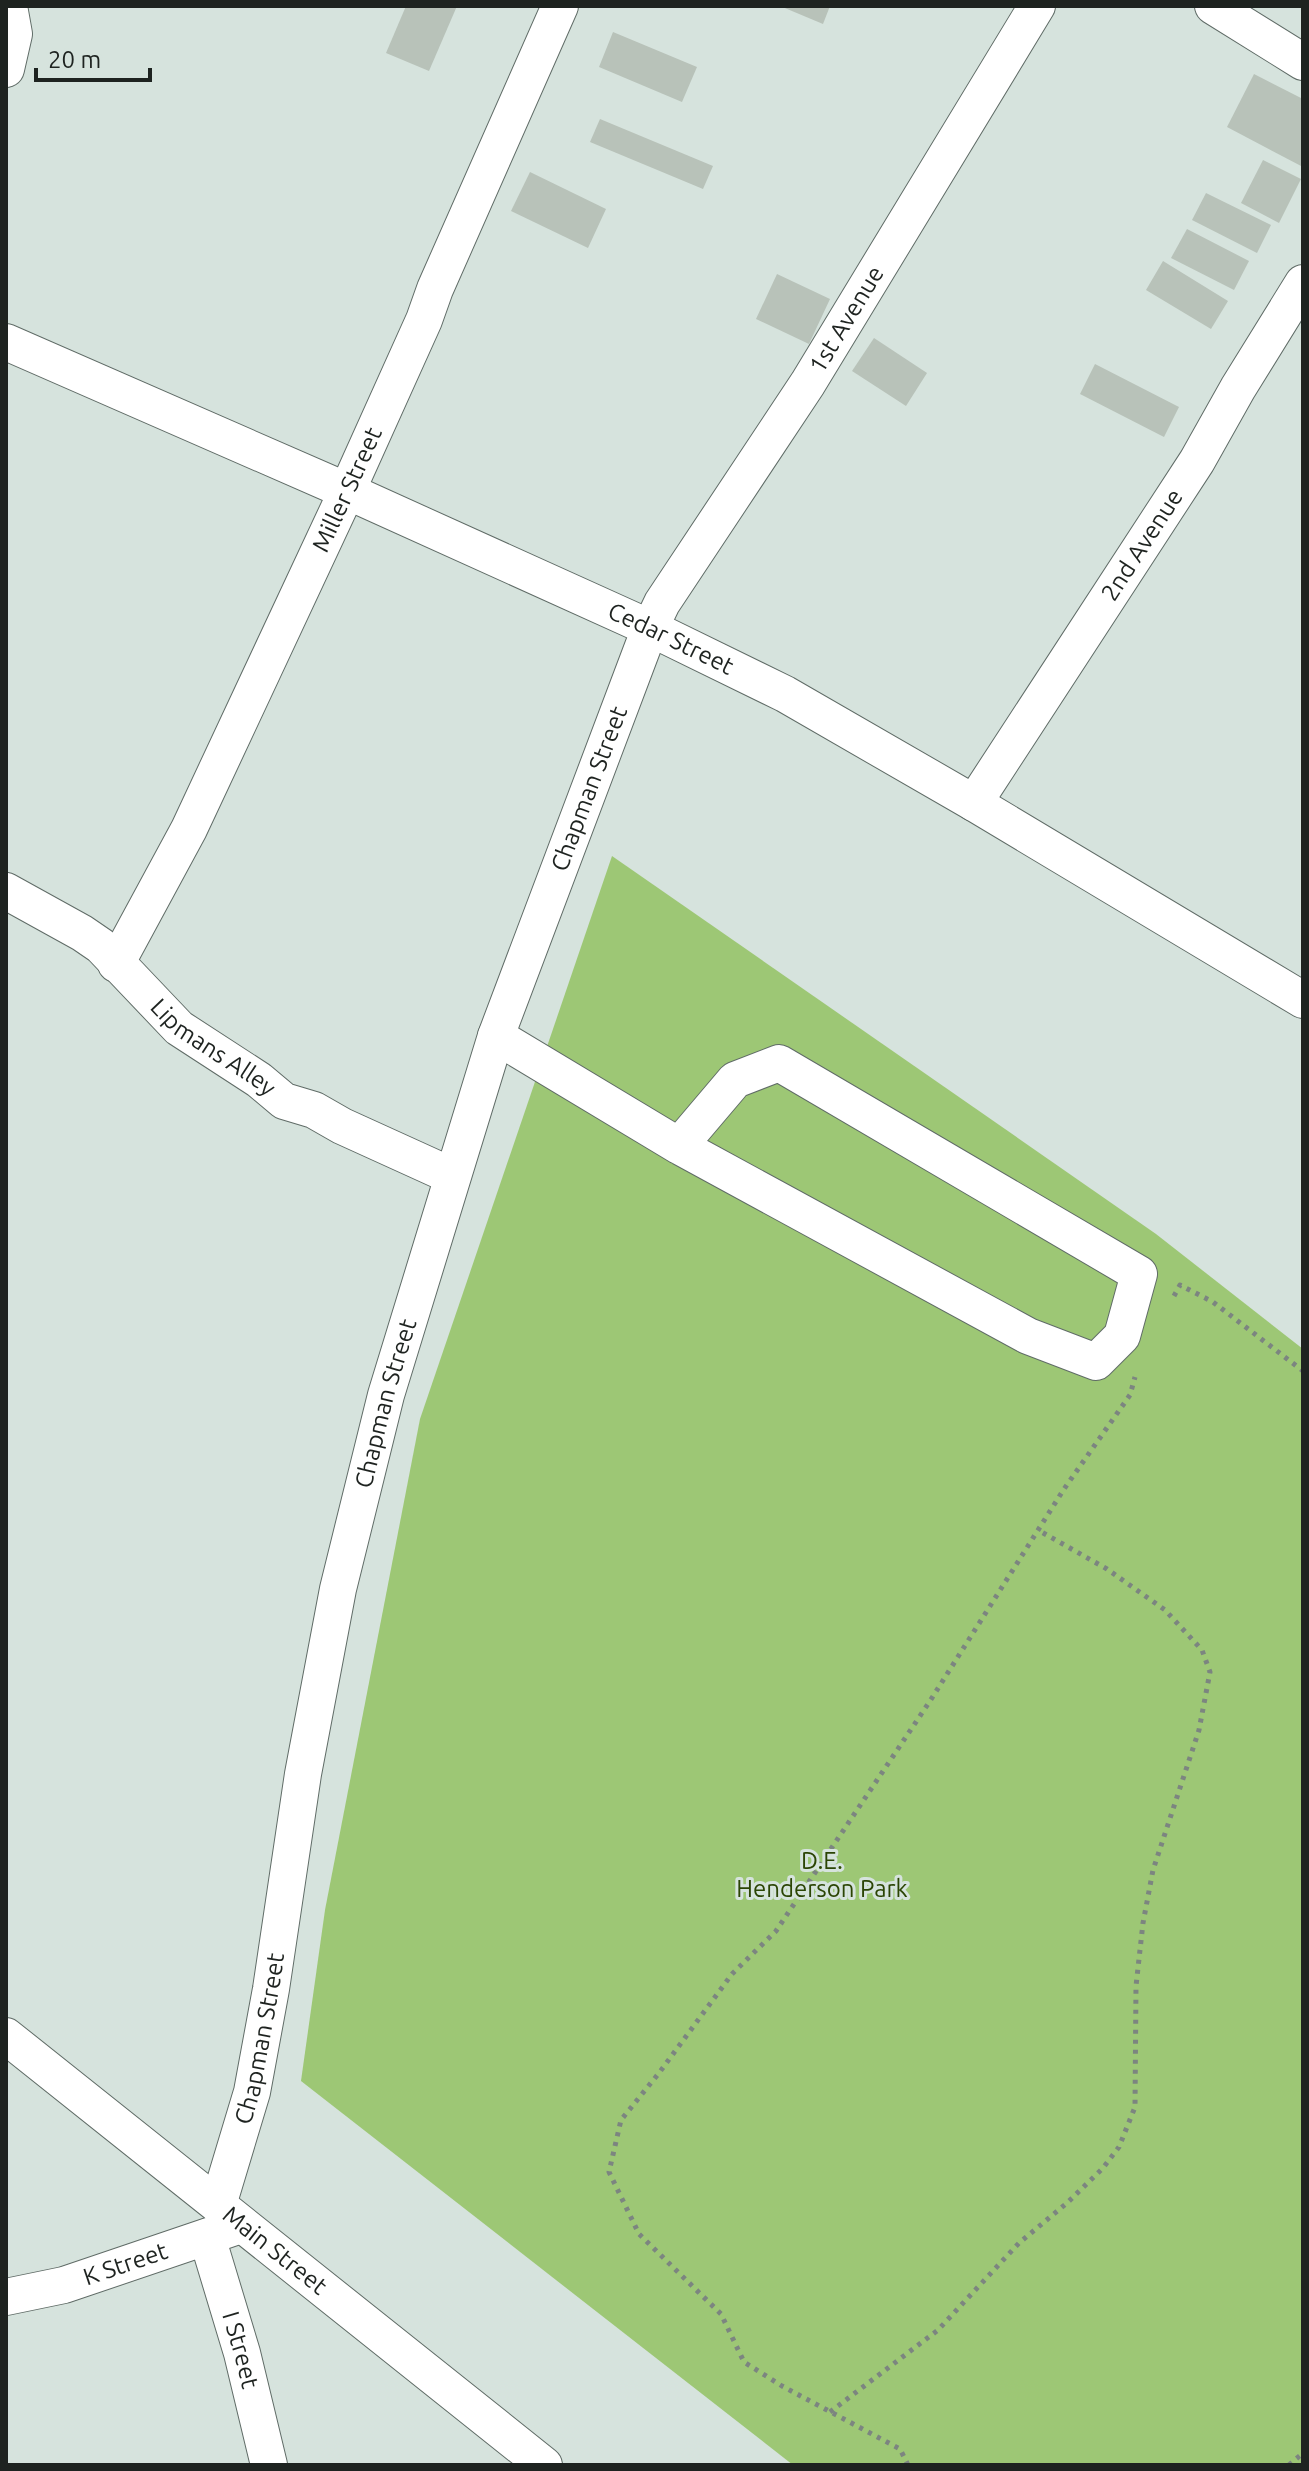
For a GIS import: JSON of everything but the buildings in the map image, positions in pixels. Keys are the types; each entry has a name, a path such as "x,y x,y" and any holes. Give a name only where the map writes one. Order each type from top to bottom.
{"street":[{"path":"6,69 14,34 9,6"},
{"name":"Miller Street","path":"116,964 189,829 347,491 560,6"},
{"name":"1st Avenue","path":"650,628 662,603 808,383 1037,6"},
{"path":"1213,6 1303,62"},
{"name":"2nd Avenue","path":"974,803 1197,461 1303,283"},
{"name":"Cedar Street","path":"6,342 347,491 650,628 785,694 1303,1000"},
{"name":"Chapman Street","path":"222,2222 252,2092 271,1989 303,1774 338,1589 386,1395 496,1036 650,628"},
{"name":"Lipmans Alley","path":"6,891 101,946 179,1028 259,1080 284,1101 314,1110 452,1176"},
{"path":"496,1036 679,1146 1028,1336 1096,1362 1122,1336 1139,1274 779,1063 735,1080 679,1146"},
{"name":"Main Street","path":"6,2036 222,2222 544,2465"},
{"name":"K Street","path":"6,2297 64,2285 222,2222"},
{"name":"I Street","path":"222,2222 242,2353 269,2465"}],"path":[{"path":"1173,1298 1180,1285 1213,1302 1303,1371"},
{"path":"908,2465 900,2449 782,2386 744,2362 721,2314 639,2234 609,2172 621,2120 732,1974 776,1931 1130,1395 1139,1364"},
{"path":"830,2412 938,2330 1019,2243 1103,2168 1119,2147 1135,2107 1136,2000 1143,1923 1153,1870 1199,1730 1210,1672 1202,1650 1165,1610 1107,1569 1038,1530"},
{"path":"1289,2465 1303,2453"}],"green space":[{"name":"D.E. Henderson Park","path":"612,856 1156,1234 1303,1349 1303,2465 793,2465 301,2081 325,1910 420,1419"}]}
